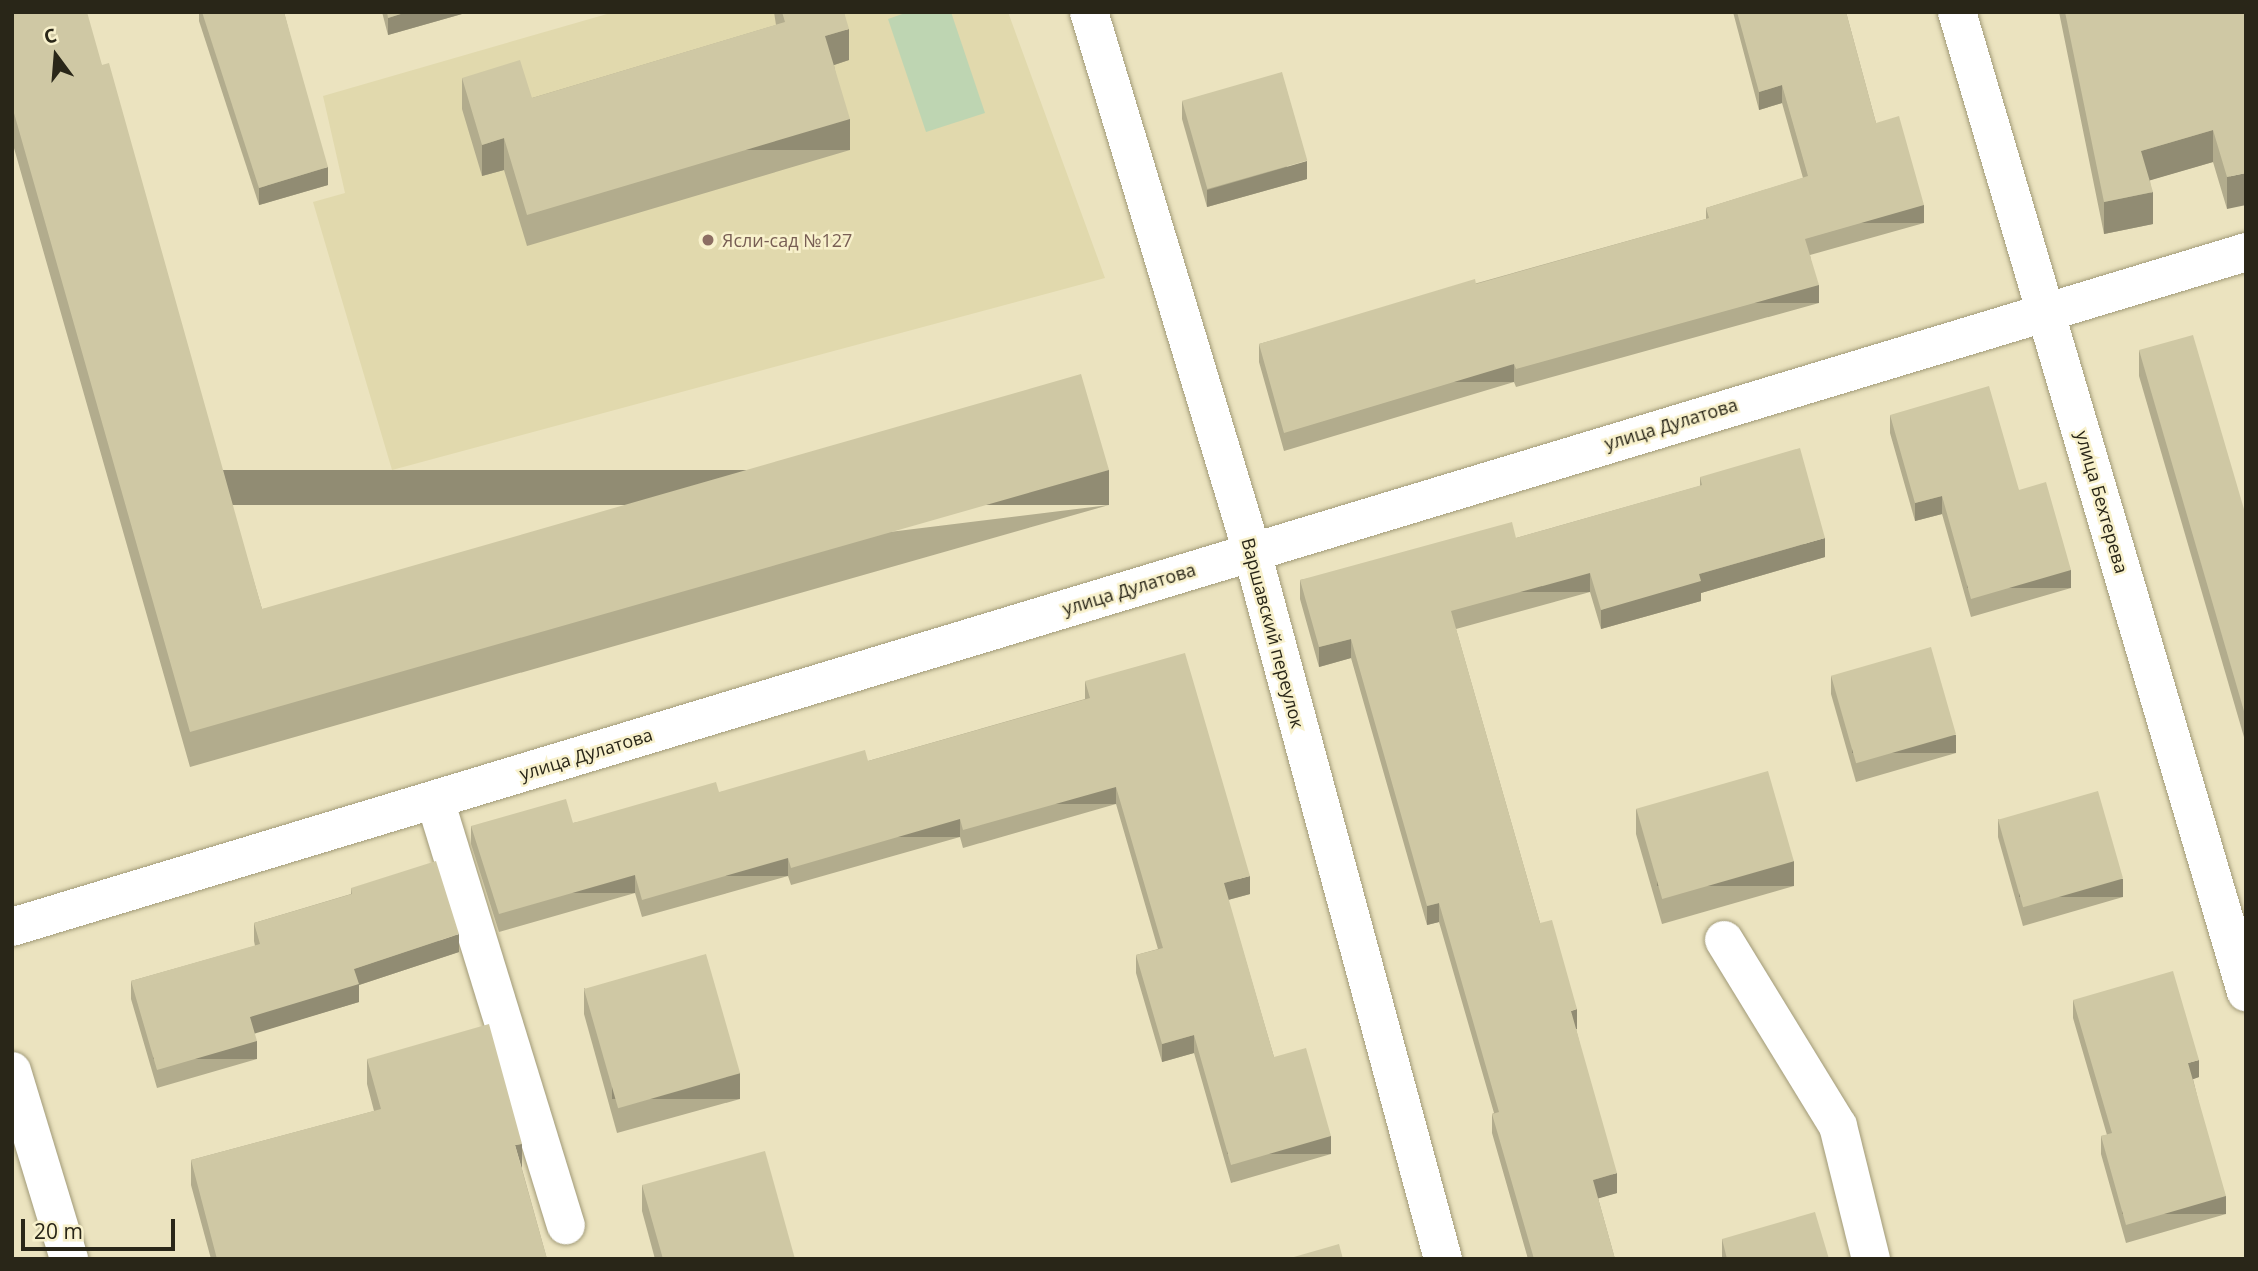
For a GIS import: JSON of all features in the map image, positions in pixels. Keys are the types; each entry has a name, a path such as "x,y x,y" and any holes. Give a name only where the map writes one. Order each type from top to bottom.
{"street":[{"name":"Варшавский переулок","path":"1089,12 1252,552 1443,1259"},
{"name":"улица Бехтерева","path":"1957,12 2246,992"},
{"name":"улица Дулатова","path":"12,927 2046,309 2246,252"},
{"path":"435,800 566,1226"},
{"path":"1724,940 1838,1126 1871,1259"},
{"path":"12,1071 69,1259"}],"shaded area":[{"name":"Ясли-сад №127","path":"614,12 1008,12 1105,278 392,470 313,202 345,193 323,96"}],"green space":[{"path":"908,12 951,12 985,113 926,132 888,19"}],"building":[{"path":"12,12 87,12 102,65 109,63 262,609 1081,374 1109,470 190,732 12,106"},
{"path":"202,12 284,12 328,167 259,188"},
{"path":"387,12 407,12 388,18"},
{"path":"782,12 844,12 849,29 825,36 850,119 527,215 504,138 482,145 462,78 520,60 532,98 785,22"},
{"path":"1737,12 1846,12 1876,123 1899,116 1924,205 1805,239 1819,285 1516,369 1514,364 1284,433 1259,344 1475,279 1476,284 1709,218 1706,208 1808,176 1782,85 1759,92"},
{"path":"2065,12 2246,12 2246,173 2227,177 2213,130 2141,151 2153,192 2104,202"},
{"path":"1282,72 1307,160 1207,189 1182,101"},
{"path":"2193,335 2246,516 2246,718 2139,350"},
{"path":"1989,386 2019,490 2046,482 2071,570 1971,599 1942,496 1915,503 1890,415"},
{"path":"1800,448 1825,538 1699,574 1701,581 1601,610 1590,573 1451,611 1540,923 1552,920 1577,1009 1571,1011 1617,1173 1593,1180 1615,1259 1534,1259 1492,1114 1499,1112 1439,903 1427,906 1351,639 1319,647 1300,580 1512,522 1516,538 1702,485 1700,477"},
{"path":"1931,647 1956,734 1856,763 1831,676"},
{"path":"1185,653 1250,876 1224,883 1274,1057 1306,1048 1331,1136 1231,1165 1194,1035 1162,1044 1136,955 1163,948 1116,787 963,830 960,819 791,868 788,858 642,900 635,875 499,914 471,826 566,799 573,823 716,782 719,792 865,750 868,761 1090,698 1085,681"},
{"path":"1768,771 1794,861 1662,899 1636,809"},
{"path":"2098,791 2123,878 2023,907 1998,820"},
{"path":"436,861 459,934 354,969 359,984 250,1017 257,1041 157,1070 131,981 260,944 254,923 352,894 351,888"},
{"path":"706,954 740,1073 618,1108 584,989"},
{"path":"2173,971 2199,1060 2188,1063 2226,1196 2126,1225 2101,1136 2112,1133 2073,1000"},
{"path":"489,1024 522,1144 515,1145 547,1259 217,1259 191,1160 381,1109 367,1059"},
{"path":"765,1151 795,1259 663,1259 642,1185"},
{"path":"1815,1212 1829,1259 1727,1259 1722,1239"},
{"path":"1339,1244 1343,1259 1287,1259"}],"place":[{"name":"Ясли-сад №127","path":"708,240"}]}
